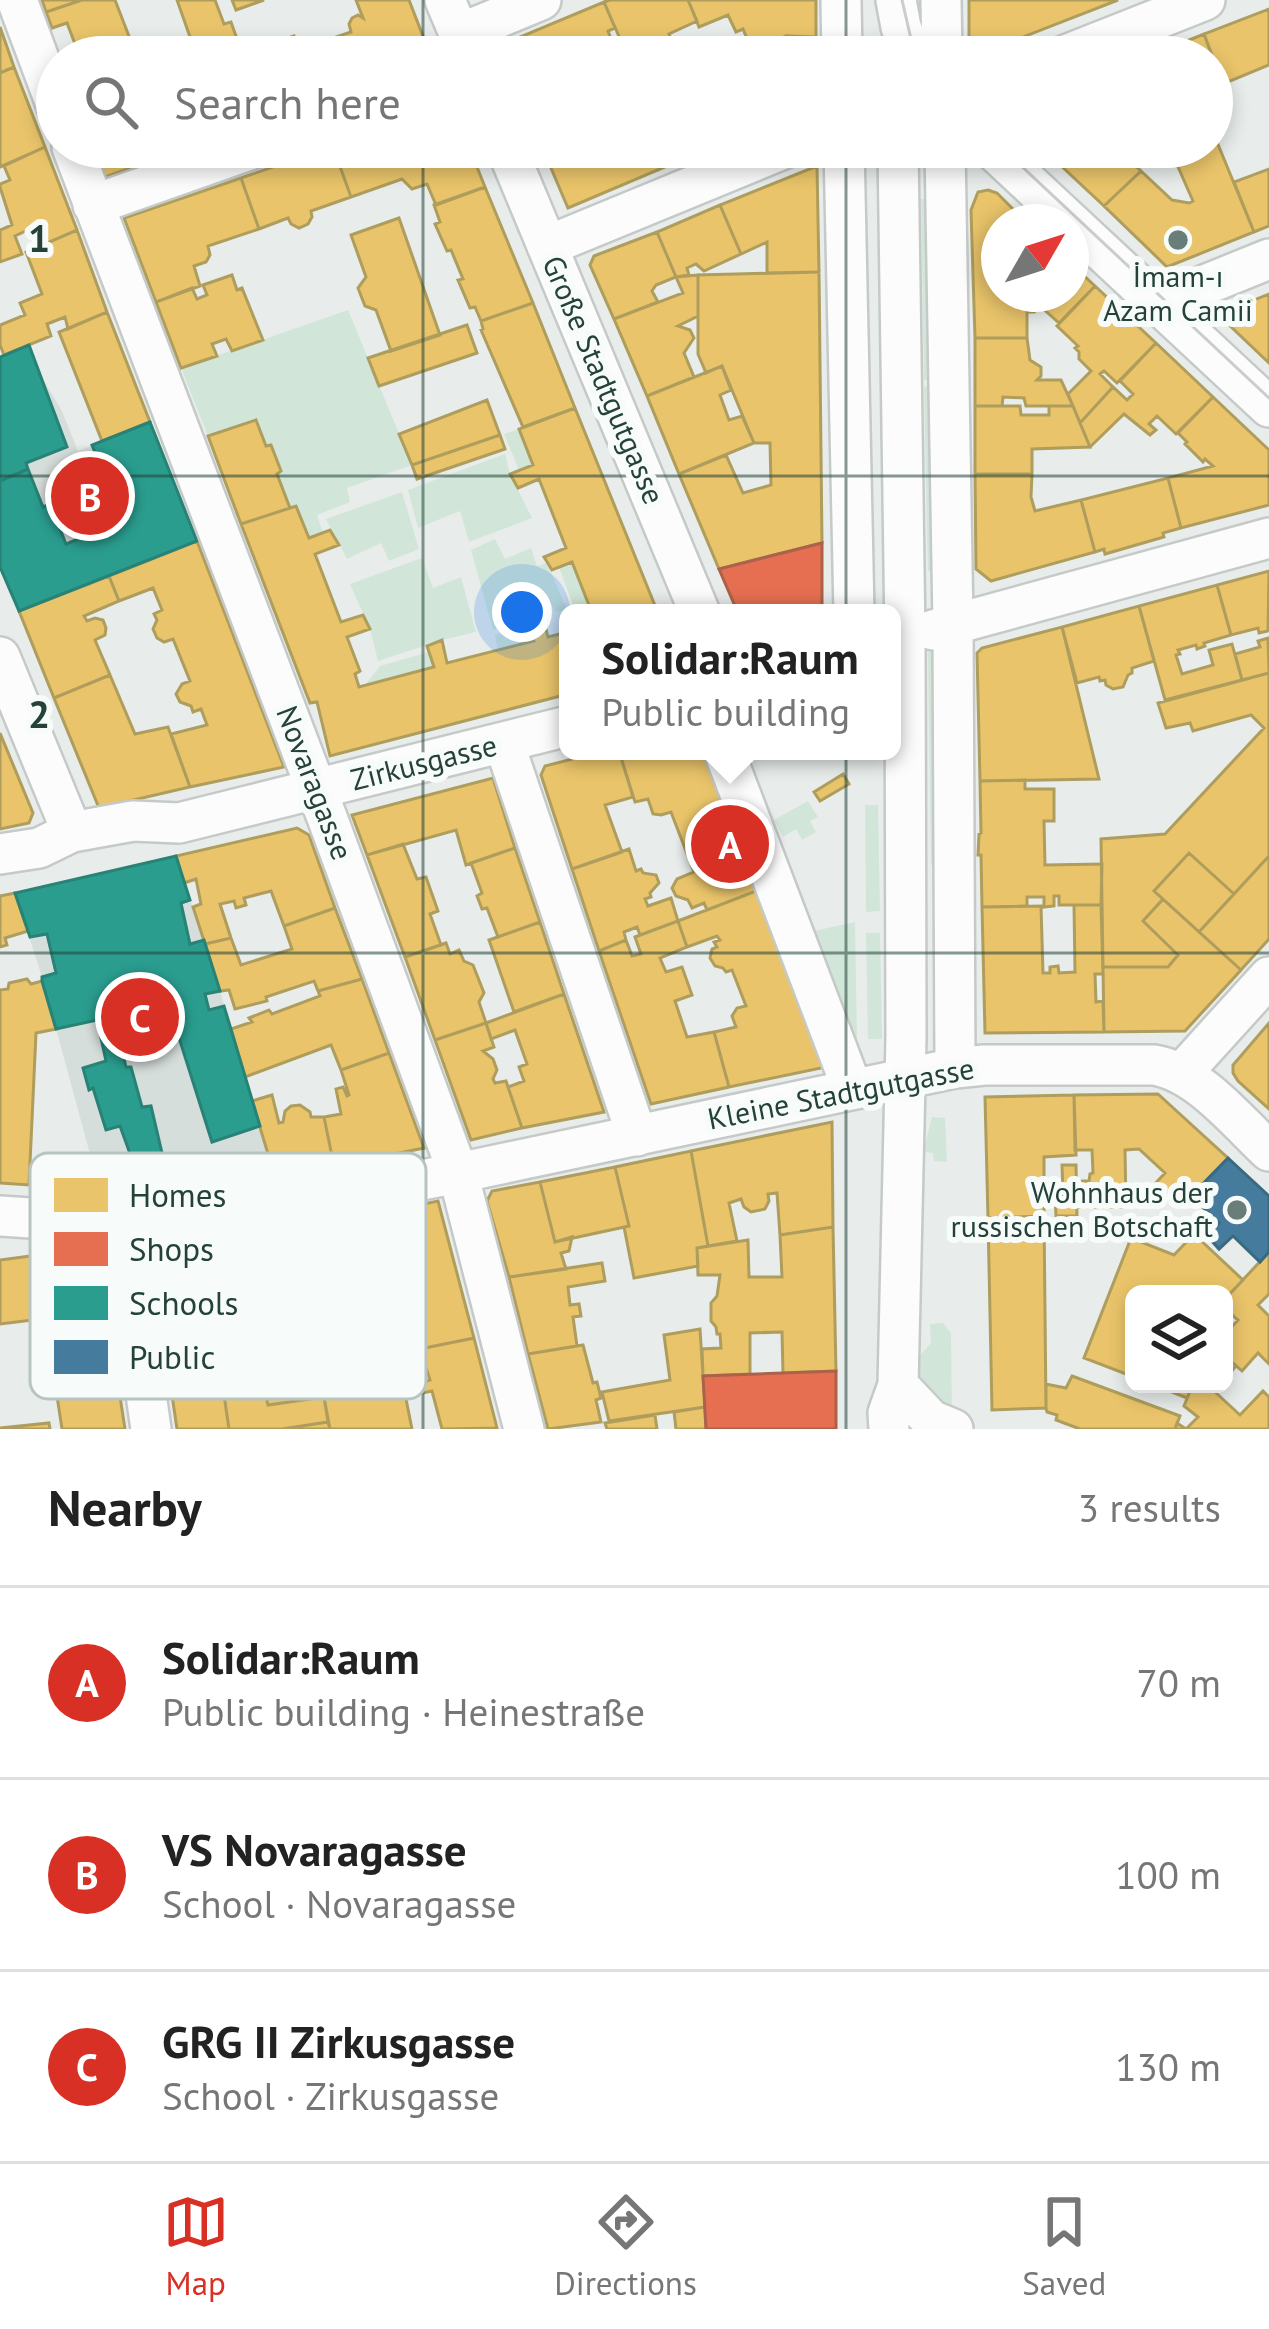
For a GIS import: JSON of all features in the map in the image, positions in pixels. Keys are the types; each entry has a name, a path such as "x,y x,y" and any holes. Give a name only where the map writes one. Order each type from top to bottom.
{"street":[{"path":"17,0 36,51"},
{"path":"458,30 541,0"},
{"path":"841,0 842,36"},
{"path":"895,0 895,36"},
{"path":"895,0 905,36"},
{"path":"940,0 941,36"},
{"path":"1114,36 1205,0"},
{"name":"Novaragasse","path":"80,168 458,1173 524,1429"},
{"path":"93,205 198,168"},
{"name":"Große Stadtgutgasse","path":"515,168 696,604"},
{"path":"547,246 737,168"},
{"path":"844,168 853,604"},
{"path":"898,168 900,604"},
{"path":"944,168 956,1068"},
{"path":"1012,168 1269,407"},
{"path":"1158,304 1269,260"},
{"path":"901,638 1269,538"},
{"path":"851,560 903,554"},
{"path":"0,657 72,832"},
{"name":"Zirkusgasse","path":"0,854 39,848 72,832 133,821 179,823 559,728"},
{"path":"504,743 637,1136"},
{"path":"727,760 852,1088"},
{"path":"889,1429 888,1413 898,1385 906,1076 900,760"},
{"path":"1269,977 1182,1072 1269,1151"},
{"name":"Kleine Stadtgutgasse","path":"426,1179 956,1068 1140,1064 1182,1072"},
{"name":"Kleine Stadtgutgasse","path":"0,1216 30,1222"},
{"path":"898,1385 931,1420 952,1429"},
{"path":"147,1399 151,1429"}],"shaded area":[{"path":"29,345 78,451 150,422 197,541 19,611 0,567 0,357"},
{"path":"176,856 268,1153 90,1153 15,893"}],"green space":[{"path":"921,199 935,199 937,380 924,380"},
{"path":"348,310 412,465 347,488 350,502 317,515 323,533 309,538 296,506 290,508 256,420 208,436 181,368"},
{"path":"937,386 941,571 928,571 924,387"},
{"path":"519,429 533,465 519,470 504,434"},
{"path":"505,454 532,518 469,542 460,511 418,528 408,490"},
{"path":"402,492 419,549 389,561 381,543 347,559 326,519"},
{"path":"495,539 505,559 531,548 537,566 547,563 564,604 555,612 548,597 532,604 536,617 493,630 471,550"},
{"path":"422,558 433,588 461,577 476,632 378,661 350,584"},
{"path":"572,562 589,604 572,604 559,567"},
{"path":"529,626 534,641 498,650 495,635"},
{"path":"935,648 945,865 931,865 928,653"},
{"path":"429,652 434,667 365,685 380,666"},
{"path":"808,801 818,817 810,821 816,832 802,840 796,829 783,837 774,820"},
{"path":"865,805 878,805 880,911 866,912"},
{"path":"855,922 857,1040 846,1045 805,933"},
{"path":"866,933 880,933 882,1039 868,1039"},
{"path":"932,1117 945,1118 947,1162 934,1161 933,1153 923,1152"},
{"path":"943,1323 951,1333 952,1417 941,1412 912,1364 931,1343 930,1324"}],"building: Homes":[{"path":"42,0 82,0 46,12"},
{"path":"82,0 115,0 129,36 72,36 67,23 52,28 46,12"},
{"path":"177,0 215,0 224,24 231,22 236,36 190,36"},
{"path":"232,0 264,0 236,10"},
{"path":"356,0 409,0 423,36 339,36 351,32 352,18 363,18"},
{"path":"688,0 697,21 670,36 619,36 604,2"},
{"path":"688,0 816,0 816,36 746,36 743,29 736,32 728,15 699,27"},
{"path":"969,0 1118,0 1026,36 969,36"},
{"path":"604,2 615,28 608,31 610,36 523,36"},
{"path":"1269,9 1269,65 1233,80 1233,36 1204,34"},
{"path":"0,27 14,67 0,73"},
{"path":"14,67 36,124 36,151 0,167 0,73"},
{"path":"36,151 36,168 53,168 77,230 36,248 28,230 15,236 22,254 0,262 0,230 12,225 0,187 10,180 4,166"},
{"path":"102,168 131,168 105,177"},
{"path":"270,168 341,168 351,197 311,211 308,224 299,228 288,218 259,229 241,178"},
{"path":"341,168 477,168 485,187 436,205 427,184 412,189 402,179 351,197"},
{"path":"551,168 663,168 568,208"},
{"path":"817,168 819,272 767,273 767,242 741,254 720,205"},
{"path":"1063,168 1141,171 1104,206"},
{"path":"1179,168 1228,168 1254,232 1167,267 1104,206 1141,171 1172,200 1193,201"},
{"path":"1269,169 1269,226 1254,232 1234,182"},
{"path":"241,178 259,229 208,246 206,262 194,266 200,286 156,302 124,218"},
{"path":"485,187 533,303 481,321 475,307 470,308 451,250 447,251 435,224 440,222 434,205"},
{"path":"978,192 997,193 1008,204 981,204 981,312 1027,312 1027,338 975,338 971,210"},
{"path":"720,205 741,254 704,271 696,264 687,268 689,275 676,277 657,232"},
{"path":"399,218 440,335 391,351 376,310 365,306 358,288 366,277 351,235"},
{"path":"77,230 107,312 68,329 65,317 47,324 51,336 4,355 0,325 25,315 20,303 42,294 26,252"},
{"path":"657,232 676,277 656,285 652,291 658,302 614,319 590,265 594,256"},
{"path":"819,272 822,543 719,569 679,474 726,455 743,493 771,485 770,443 754,443 722,366 706,373 698,354 698,275"},
{"path":"232,275 263,340 232,351 226,339 212,344 217,356 181,368 156,302 192,288 197,299 207,295 203,285"},
{"path":"698,275 698,316 678,326 690,330 694,338 684,353 694,377 647,396 614,319 683,293 676,277"},
{"path":"1095,286 1156,343 1117,383 1104,371 1100,374 1113,387 1080,423 1068,394 1091,371 1079,359 1078,346 1057,326 1070,312 1089,312 1089,292"},
{"path":"1269,294 1269,363 1226,322 1229,310"},
{"path":"533,303 575,408 523,427 481,321"},
{"path":"107,312 150,422 102,441 59,332"},
{"path":"1047,312 1070,312 1059,323"},
{"path":"467,325 477,353 379,386 368,358"},
{"path":"975,338 1027,338 1030,360 1041,367 1037,380 1061,380 1073,406 1026,406 1024,398 1003,397 1002,406 975,406"},
{"path":"1156,343 1213,397 1176,434 1157,416 1149,424 1156,430 1150,435 1124,414 1090,447 1080,423 1113,387 1127,400 1133,394 1120,381"},
{"path":"722,366 731,390 720,395 729,420 742,416 754,443 679,474 647,396"},
{"path":"1213,397 1269,450 1269,505 1181,528 1168,478 1213,466 1203,462 1178,433"},
{"path":"487,400 500,435 412,465 399,434"},
{"path":"975,406 1020,406 1021,415 1049,415 1049,406 1073,406 1090,447 1032,449 1032,474 975,474"},
{"path":"575,408 654,604 588,604 572,562 552,570 544,557 566,548 539,479 518,488 510,474 533,465 519,429"},
{"path":"256,420 266,446 271,445 290,508 241,524 208,436"},
{"path":"500,435 505,449 417,479 412,465"},
{"path":"975,474 1032,474 1035,511 1081,500 1095,552 991,581 976,569"},
{"path":"1168,478 1181,528 1105,554 1104,549 1095,552 1081,500"},
{"path":"296,506 309,538 330,530 339,545 315,554 341,622 363,615 370,629 347,637 360,671 355,674 359,687 434,667 427,646 442,640 447,663 534,641 527,620 542,614 548,637 559,634 559,696 330,756 317,702 310,703 241,524"},
{"path":"197,541 284,767 190,787 171,734 207,725 201,709 193,712 176,694 190,681 173,639 164,642 153,629 154,614 162,610 153,588 119,601 109,576"},
{"path":"1269,571 1268,631 1259,633 1258,628 1231,635 1217,585"},
{"path":"109,576 119,601 84,616 87,621 103,620 105,635 95,640 110,675 54,698 19,611"},
{"path":"1217,585 1231,635 1197,649 1196,645 1178,650 1176,655 1182,674 1213,665 1209,650 1232,644 1242,680 1165,700 1139,606"},
{"path":"1139,606 1154,661 1132,668 1123,687 1113,689 1099,677 1077,683 1062,627"},
{"path":"1062,627 1099,779 980,781 977,653"},
{"path":"1268,638 1269,673 1242,680 1235,654 1260,647 1258,641"},
{"path":"1269,673 1269,856 1234,894 1189,853 1154,891 1163,899 1143,921 1178,955 1168,967 1103,967 1101,839 1165,834 1264,728 1251,715 1193,731 1190,723 1166,728 1158,703"},
{"path":"110,675 135,734 168,727 190,787 99,808 54,698"},
{"path":"0,733 33,813 29,823 0,829"},
{"path":"569,760 622,760 633,797 605,805 622,852 572,869 541,775 545,766"},
{"path":"622,760 716,760 764,888 707,910 704,903 692,908 672,888 677,879 694,872 671,812 653,814 648,799 635,802"},
{"path":"843,774 849,784 820,801 814,792"},
{"path":"493,778 515,848 466,865 456,830 367,855 352,815"},
{"path":"1025,780 1025,789 1054,789 1054,821 1044,821 1045,865 1102,864 1101,905 1059,905 1059,896 1054,896 1054,906 1044,907 1044,897 1027,897 1027,906 982,907 980,781"},
{"path":"297,828 309,835 335,908 284,926 271,891 244,898 246,905 236,908 234,901 220,904 231,938 205,944 193,907 201,904 196,879 184,883 176,856"},
{"path":"403,844 417,879 426,877 438,911 430,914 441,945 405,957 367,855"},
{"path":"515,848 540,922 498,937 477,896 482,893 471,863"},
{"path":"629,849 636,871 656,875 659,883 645,899 648,906 671,898 678,921 640,935 637,927 624,932 626,940 599,951 572,869"},
{"path":"1189,853 1234,894 1199,932 1154,891"},
{"path":"1269,856 1269,939 1241,970 1199,932"},
{"path":"764,888 831,1066 729,1087 714,1032 736,1027 732,1016 737,1008 746,1006 732,970 715,966 710,958 717,947 714,942 720,940 717,936 687,947 678,921"},
{"path":"15,893 28,931 5,938 7,945 0,947 0,896"},
{"path":"1163,899 1241,970 1185,1031 1104,1032 1103,967 1168,967 1178,955 1143,921"},
{"path":"1074,905 1101,905 1103,974 1095,974 1096,1002 1103,1001 1104,1032 985,1033 982,907 1041,906 1043,973 1058,966 1059,973 1075,972"},
{"path":"335,908 362,979 318,991 314,981 235,1009 229,990 220,991 205,944 231,938 241,965 292,949 284,926"},
{"path":"678,921 687,947 660,958 666,972 682,967 692,995 675,1001 687,1037 714,1032 729,1087 651,1104 599,951 626,940 632,956 641,954 635,937"},
{"path":"540,922 564,994 514,1012 489,940"},
{"path":"446,943 450,954 459,950 464,961 473,965 484,993 479,1002 486,1023 435,1040 405,957"},
{"path":"362,979 389,1053 341,1070 331,1045 245,1077 231,1029 269,1010 272,1014 320,996 318,991"},
{"path":"42,981 56,1029 36,1033 29,1185 0,1183 0,990 8,989 9,983"},
{"path":"564,994 604,1112 522,1128 508,1087 524,1081 519,1067 527,1064 515,1030 491,1039 486,1023"},
{"path":"486,1023 494,1047 483,1051 493,1059 495,1083 506,1081 522,1128 471,1140 435,1040"},
{"path":"1269,1023 1269,1109 1238,1081 1233,1065"},
{"path":"389,1053 424,1148 399,1153 331,1153 324,1117 341,1114 336,1089 343,1087 349,1095 341,1070"},
{"path":"1158,1094 1228,1158 1191,1196 1179,1186 1165,1199 1152,1187 1165,1173 1139,1149 1125,1150 1126,1207 1077,1207 1076,1181 1089,1181 1093,1173 1092,1150 1075,1150 1074,1095"},
{"path":"272,1095 279,1123 291,1106 300,1105 311,1117 324,1117 331,1153 268,1153 252,1101"},
{"path":"1074,1095 1076,1155 1044,1157 1044,1216 988,1218 985,1097"},
{"path":"832,1122 833,1227 780,1235 777,1193 768,1194 765,1209 751,1212 741,1199 729,1203 737,1241 708,1246 691,1151"},
{"path":"691,1151 708,1246 697,1248 698,1266 634,1278 624,1227 629,1226 615,1167"},
{"path":"1062,1165 1076,1165 1077,1216 1056,1216 1055,1195 1063,1195"},
{"path":"615,1167 629,1226 555,1242 540,1182"},
{"path":"540,1182 555,1242 572,1237 569,1251 561,1253 566,1269 509,1277 487,1201 492,1191"},
{"path":"438,1201 474,1338 426,1348 426,1204"},
{"path":"1044,1216 1046,1408 992,1410 988,1218"},
{"path":"833,1227 836,1371 783,1373 782,1332 750,1333 750,1374 703,1376 702,1349 721,1348 720,1334 711,1321 720,1275 698,1275 697,1248 748,1240 749,1277 782,1277 780,1235"},
{"path":"1194,1234 1243,1280 1233,1291 1233,1285 1125,1285 1125,1374 1084,1358 1131,1238 1174,1255"},
{"path":"1269,1252 1269,1294 1258,1305 1269,1316 1269,1364 1258,1353 1242,1371 1233,1363 1233,1325 1238,1320 1233,1316 1233,1290"},
{"path":"30,1256 30,1320 0,1324 0,1260"},
{"path":"602,1263 605,1281 568,1287 570,1305 579,1304 581,1316 573,1317 577,1346 528,1354 509,1277"},
{"path":"700,1329 705,1407 609,1421 602,1392 670,1380 664,1335"},
{"path":"474,1338 497,1428 442,1429 432,1391 426,1392 430,1380 426,1348"},
{"path":"583,1345 601,1398 596,1400 601,1422 548,1429 528,1354"},
{"path":"1072,1376 1180,1416 1175,1429 1080,1429 1056,1420 1057,1415 1047,1412 1046,1384 1066,1388"},
{"path":"1263,1391 1269,1397 1269,1429 1186,1429 1198,1417 1184,1406 1189,1393 1216,1393 1240,1415"},
{"path":"57,1399 120,1399 125,1429 62,1429"},
{"path":"173,1399 225,1399 229,1429 177,1429"},
{"path":"225,1399 267,1399 268,1405 324,1399 328,1422 282,1429 229,1429"},
{"path":"266,1399 310,1399 268,1405"},
{"path":"324,1399 406,1399 412,1429 330,1429"},
{"path":"705,1407 706,1429 676,1429 674,1412"},
{"path":"655,1415 657,1429 607,1429 605,1423"},
{"path":"328,1422 330,1429 282,1429"},
{"path":"49,1423 50,1429 0,1429 0,1428"}],"building: Shops":[{"path":"822,543 822,604 734,604 719,569"},
{"path":"836,1371 836,1429 706,1429 703,1376"}],"building: Schools":[{"path":"29,345 67,447 26,463 28,469 0,481 0,357"},
{"path":"150,422 197,541 19,611 0,567 0,481 28,469 43,507 50,504 66,544 116,524 101,486 108,484 92,445"},
{"path":"176,856 190,900 181,903 190,944 204,940 220,991 205,994 209,1010 224,1006 260,1126 212,1142 174,1022 176,1014 170,1016 172,1003 114,1016 126,1067 131,1067 142,1107 151,1106 162,1153 130,1153 120,1126 106,1130 83,1068 106,1061 97,1020 56,1029 42,981 56,973 47,934 30,937 15,893"}],"building: Public":[{"name":"Wohnhaus der russischen Botschaft","path":"1228,1158 1269,1196 1269,1252 1260,1262 1233,1236 1219,1249 1208,1237 1219,1223 1191,1196"}],"tram line":[{"path":"902,0 910,36"},
{"path":"1023,168 1269,398"}],"place":[{"name":"İmam-ı Azam Camii","path":"1178,240"},
{"name":"VS Novaragasse","path":"90,496"},
{"name":"Solidar:Raum","path":"730,844"},
{"name":"GRG II Zirkusgasse","path":"140,1017"},
{"name":"Wohnhaus der russischen Botschaft","path":"1237,1210"}]}
